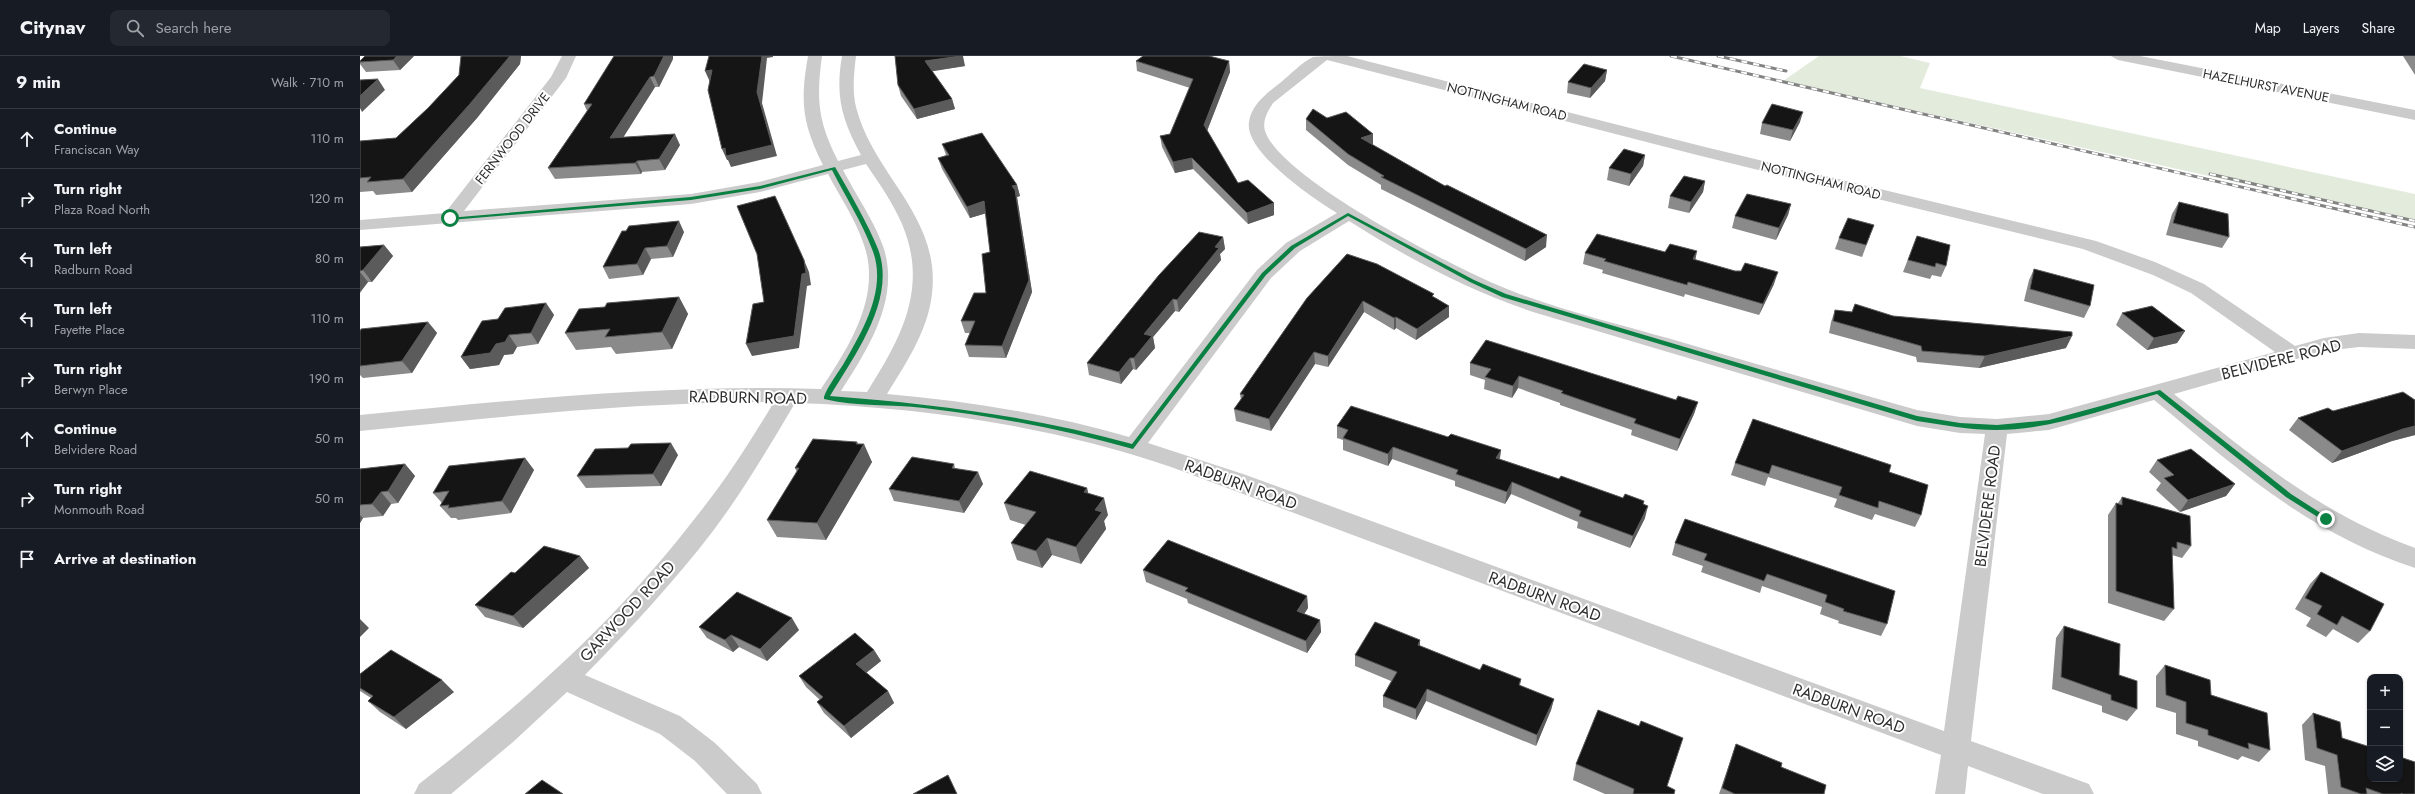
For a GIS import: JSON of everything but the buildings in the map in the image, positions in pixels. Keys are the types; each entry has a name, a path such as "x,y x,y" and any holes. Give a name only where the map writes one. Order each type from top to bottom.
{"street":[{"name":"FERNWOOD DRIVE","path":"450,218 558,78 569,56"},
{"path":"815,56 810,86 812,119 817,136 876,250 879,267 875,306 865,332 826,398"},
{"path":"849,56 847,95 850,112 855,127 918,239 923,259 921,302 911,331 897,361 872,400"},
{"path":"1323,56 1268,100 1261,109 1256,120 1257,132 1263,143 1278,159 1313,190 1348,214 1472,281 1539,307 1917,418 1960,425 1997,427"},
{"name":"NOTTINGHAM ROAD","path":"1329,56 1703,151 2089,245 2143,263 2184,282 2240,316 2292,354"},
{"name":"HAZELHURST AVENUE","path":"2118,56 2415,115"},
{"path":"360,225 691,199 760,187 872,158"},
{"path":"1133,447 1264,274 1293,247 1348,214"},
{"name":"BELVIDERE ROAD","path":"1950,794 1997,427 2049,422 2324,345 2359,340 2415,342"},
{"path":"2158,392 2289,496 2326,519 2368,540 2415,558"},
{"name":"RADBURN ROAD","path":"360,423 620,399 735,395 872,400 1031,421 1133,447 1238,481 2079,794"},
{"name":"GARWOOD ROAD","path":"429,794 564,678 619,623 704,524 762,441 789,396"},
{"path":"564,678 670,725 706,752 747,794"}],"green space":[{"path":"1819,56 1900,56 1930,63 1920,88 2415,194 2415,222 1783,81"}],"railway":[{"path":"1671,56 2415,227"},
{"path":"1718,56 1786,71"},
{"path":"2210,174 2415,221"}],"route":[{"path":"450,218 691,199 760,187 834,168 876,250 879,267 875,306 865,332 851,360 826,398 872,400 1031,421 1082,432 1133,447 1264,274 1278,259 1293,247 1348,214 1472,281 1504,295 1539,307 1917,418 1960,425 1997,427 2049,422 2158,392 2289,496 2326,519"}]}
